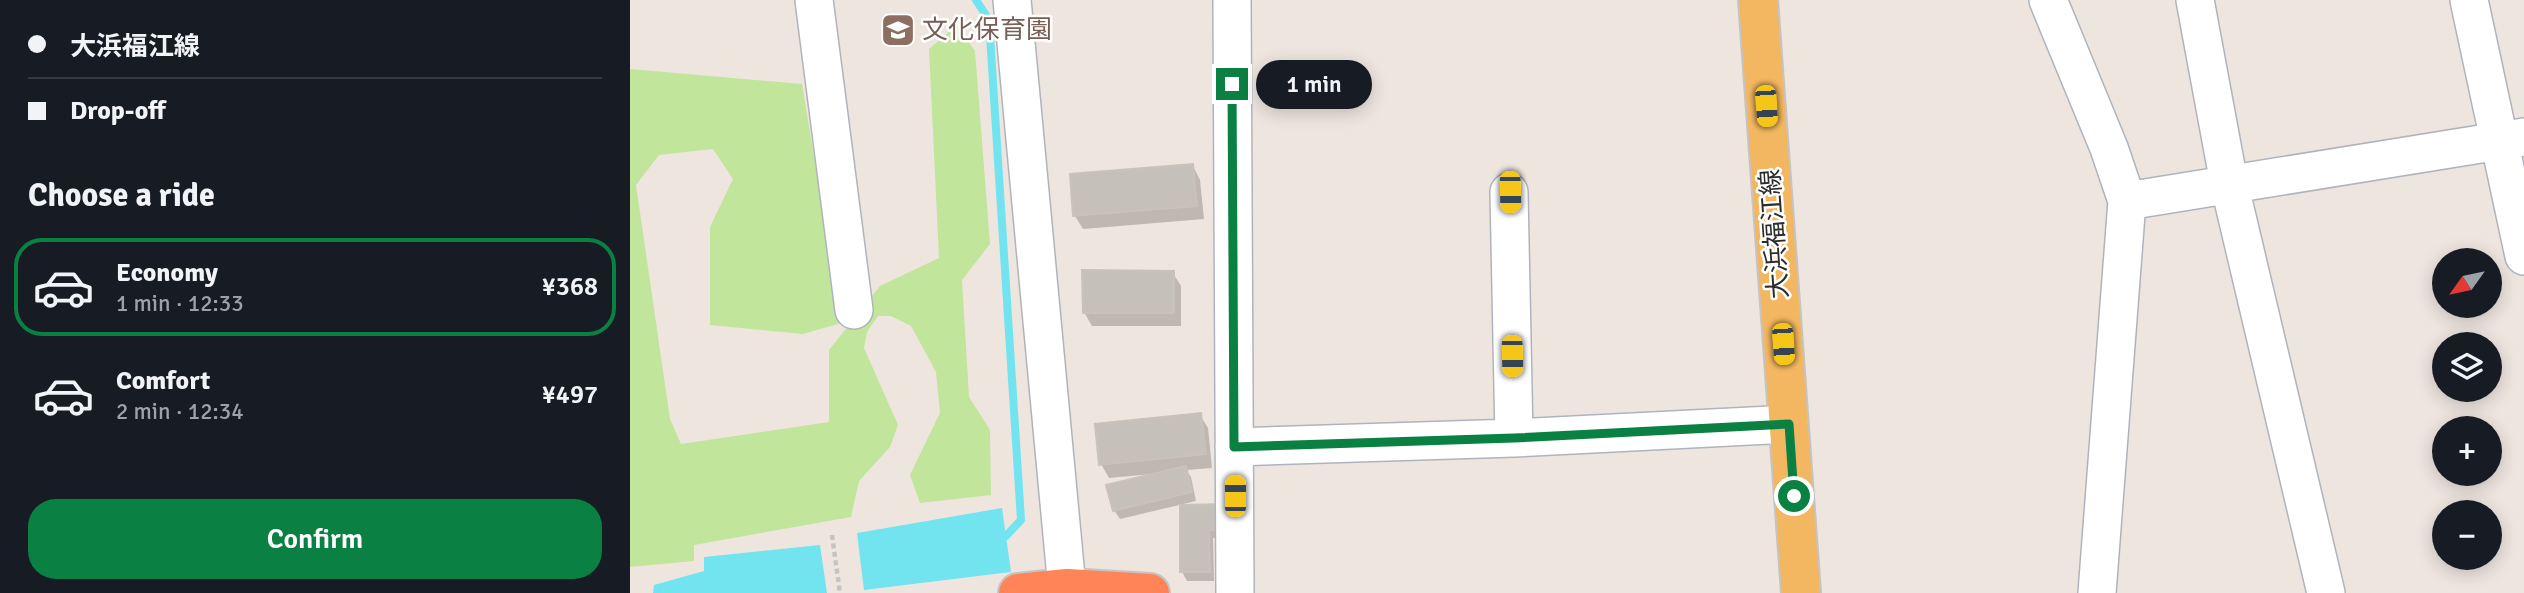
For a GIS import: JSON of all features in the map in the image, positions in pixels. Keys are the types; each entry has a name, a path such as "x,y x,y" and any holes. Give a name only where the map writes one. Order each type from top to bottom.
{"highway":[{"path":"1040,591 1150,593"}],"main road":[{"name":"大浜福江線","path":"1758,0 1801,593"}],"street":[{"path":"814,0 854,310"},
{"path":"1012,0 1040,591"},
{"path":"1232,0 1235,593"},
{"path":"2048,0 2109,148 2127,201 2097,593"},
{"path":"2195,0 2229,183 2326,593"},
{"path":"2469,0 2511,139 2524,256"},
{"path":"2127,201 2511,139"},
{"path":"1510,192 1514,438"},
{"path":"1234,447 1514,438 1789,424"}],"path":[{"path":"832,536 840,593"}],"green space":[{"path":"957,25 975,51 990,244 962,280 969,397 990,430 991,495 920,503 910,475 940,413 936,372 911,326 891,316 878,316 867,332 864,348 898,425 890,447 859,481 851,517 694,545 694,561 630,567 630,69 802,84 841,323 803,334 710,325 710,227 733,179 713,149 659,155 636,185 670,419 681,444 829,422 829,350 880,286 939,258 929,49"}],"water":[{"path":"1002,508 1011,572 864,590 857,533"},
{"path":"820,545 827,593 653,593 654,585 704,571 704,557"}],"building":[{"path":"1193,164 1197,206 1073,216 1070,174"},
{"path":"1082,270 1174,271 1174,313 1083,313"},
{"path":"1201,413 1206,454 1099,465 1095,424"},
{"path":"1186,466 1192,492 1113,511 1106,485"},
{"path":"1225,504 1226,530 1209,530 1210,572 1180,572 1180,505"}],"waterway":[{"path":"976,0 989,20 1021,520 1006,536"}],"place":[{"name":"文化保育園","path":"898,30"}],"route":[{"path":"1232,84 1234,447 1514,438 1789,424 1794,496"}]}
